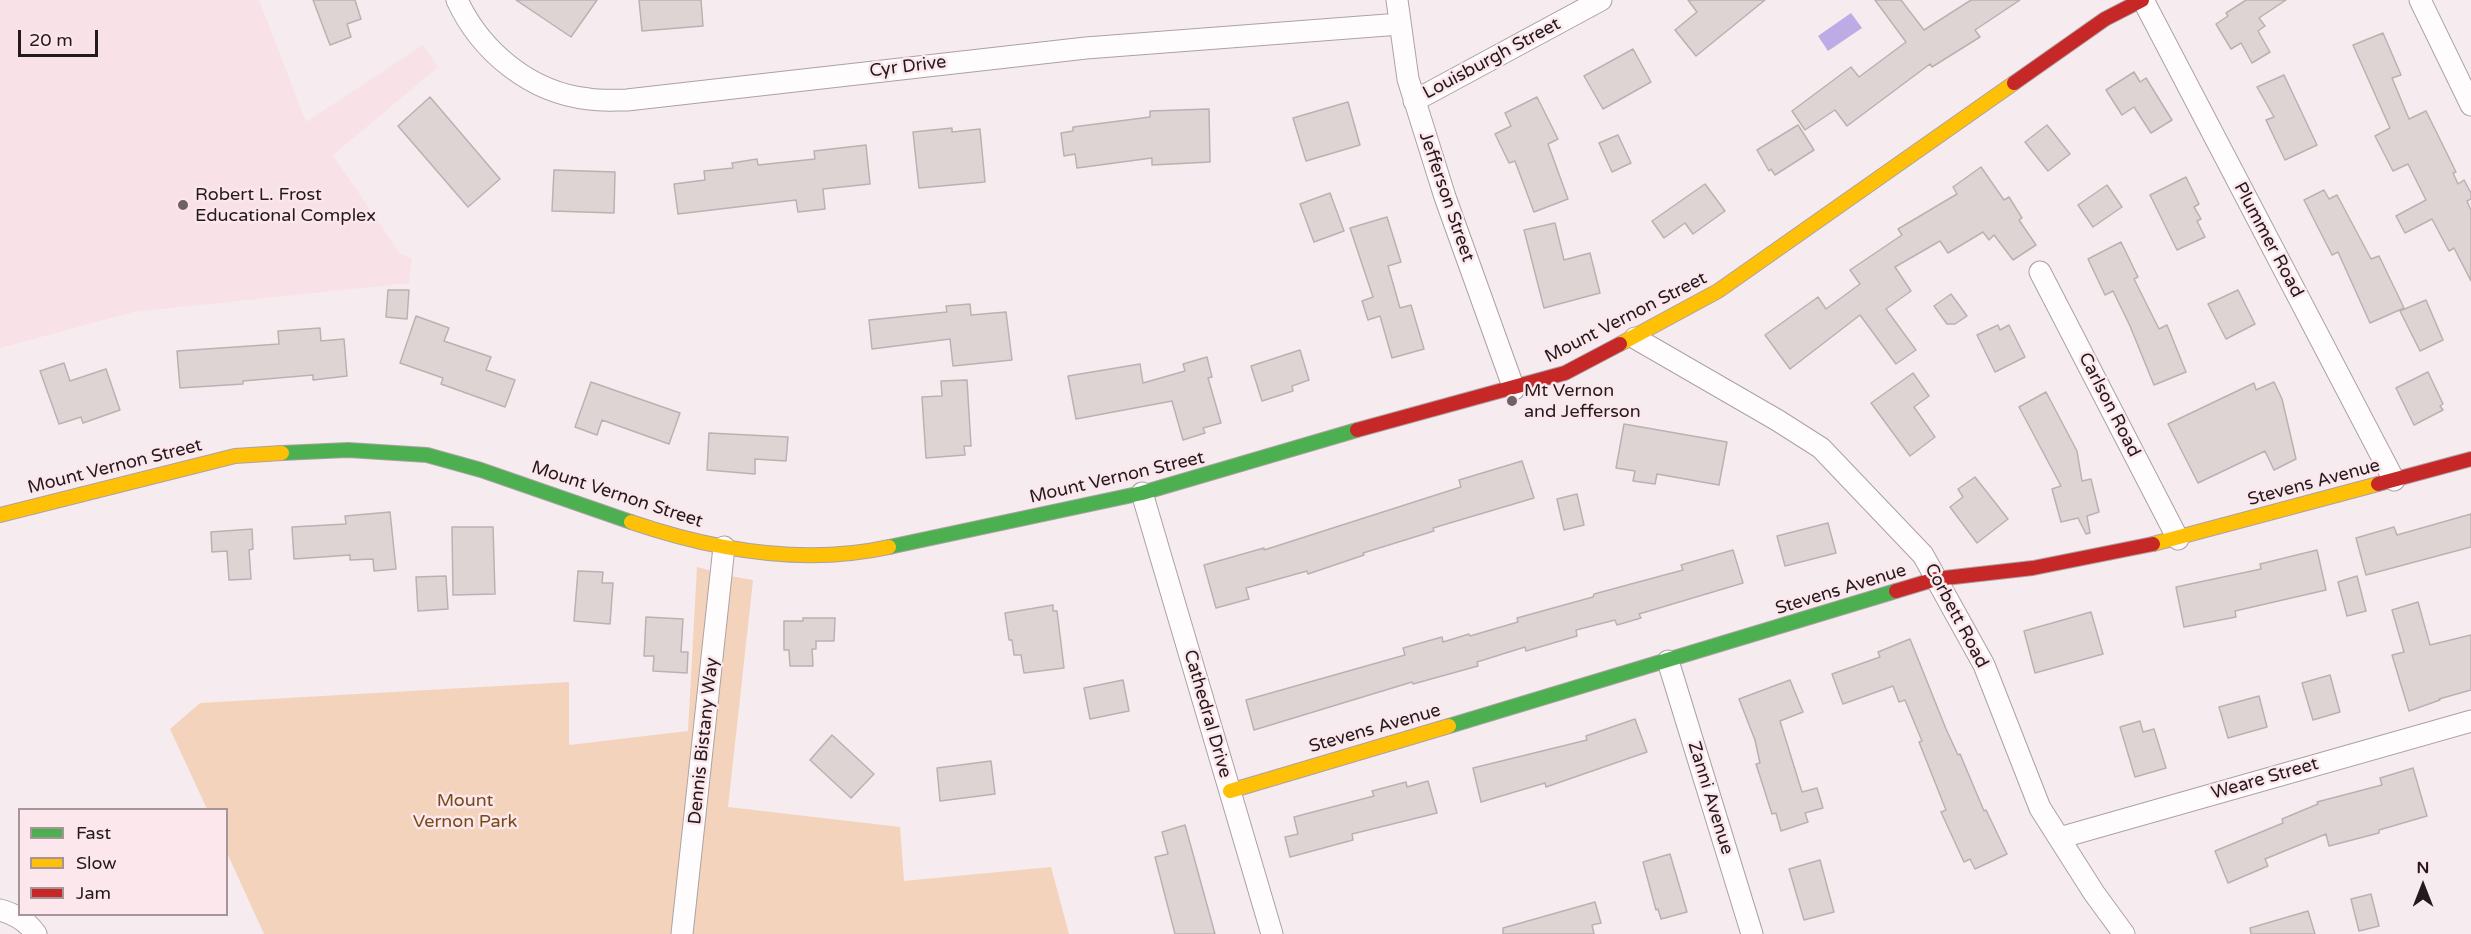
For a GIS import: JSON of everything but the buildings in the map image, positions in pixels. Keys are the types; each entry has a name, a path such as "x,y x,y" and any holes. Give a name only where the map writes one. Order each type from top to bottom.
{"main road":[{"name":"Mount Vernon Street","path":"0,515 235,456 348,450 437,458 481,470 658,531 724,547 789,556 872,551 1142,493 1231,469 1374,425 1514,389 1565,373 1635,338 1718,291 2105,19 2143,0"},
{"name":"Stevens Avenue","path":"1230,791 1936,579 2034,568 2178,539 2471,459"}],"street":[{"name":"Cyr Drive","path":"457,0 466,20 489,49 518,73 552,90 589,99 627,100 1086,48 1400,24"},
{"name":"Jefferson Street","path":"1397,0 1408,79 1414,100 1445,197 1514,389"},
{"name":"Louisburgh Street","path":"1414,100 1601,0"},
{"name":"Plummer Road","path":"2143,0 2394,480"},
{"path":"2420,0 2471,105"},
{"name":"Carlson Road","path":"2040,272 2178,539"},
{"name":"Corbett Road","path":"1635,338 1778,420 1821,448 1916,547 1984,665 2040,808 2094,893 2124,934"},
{"name":"Cathedral Drive","path":"1142,493 1272,934"},
{"name":"Dennis Bistany Way","path":"682,934 724,547"},
{"name":"Zanni Avenue","path":"1668,661 1752,934"},
{"name":"Weare Street","path":"2059,838 2471,721"},
{"path":"6,911 25,921 36,934"}],"shaded area":[{"name":"Robert L. Frost Educational Complex","path":"0,0 259,0 306,122 423,45 438,67 333,155 400,254 412,258 409,283 133,312 0,348"},
{"path":"1851,13 1862,28 1828,51 1818,36"}],"green space":[{"name":"Mount Vernon Park","path":"697,567 753,580 728,807 900,827 904,881 1051,867 1069,934 264,934 228,855 228,808 207,808 170,729 200,703 569,682 569,745 688,731"}],"traffic: fast":[{"path":"889,547 1142,493 1357,430"},
{"path":"282,453 348,450 427,455 481,470 631,522"},
{"path":"1449,726 1896,591"}],"traffic: slow":[{"path":"1620,344 1718,291 2014,83"},
{"path":"0,515 235,456 282,453"},
{"path":"2153,544 2378,484"},
{"path":"631,522 694,540 758,552 824,555 857,553 889,547"},
{"path":"1230,791 1449,726"}],"traffic: jam":[{"path":"2014,83 2105,19 2142,0"},
{"path":"1357,430 1565,373 1620,344"},
{"path":"2378,484 2471,459"},
{"path":"1896,591 1936,579 2033,568 2153,544"}],"place":[{"name":"Robert L. Frost Educational Complex","path":"183,205"},
{"name":"Mt Vernon and Jefferson","path":"1512,401"}]}
